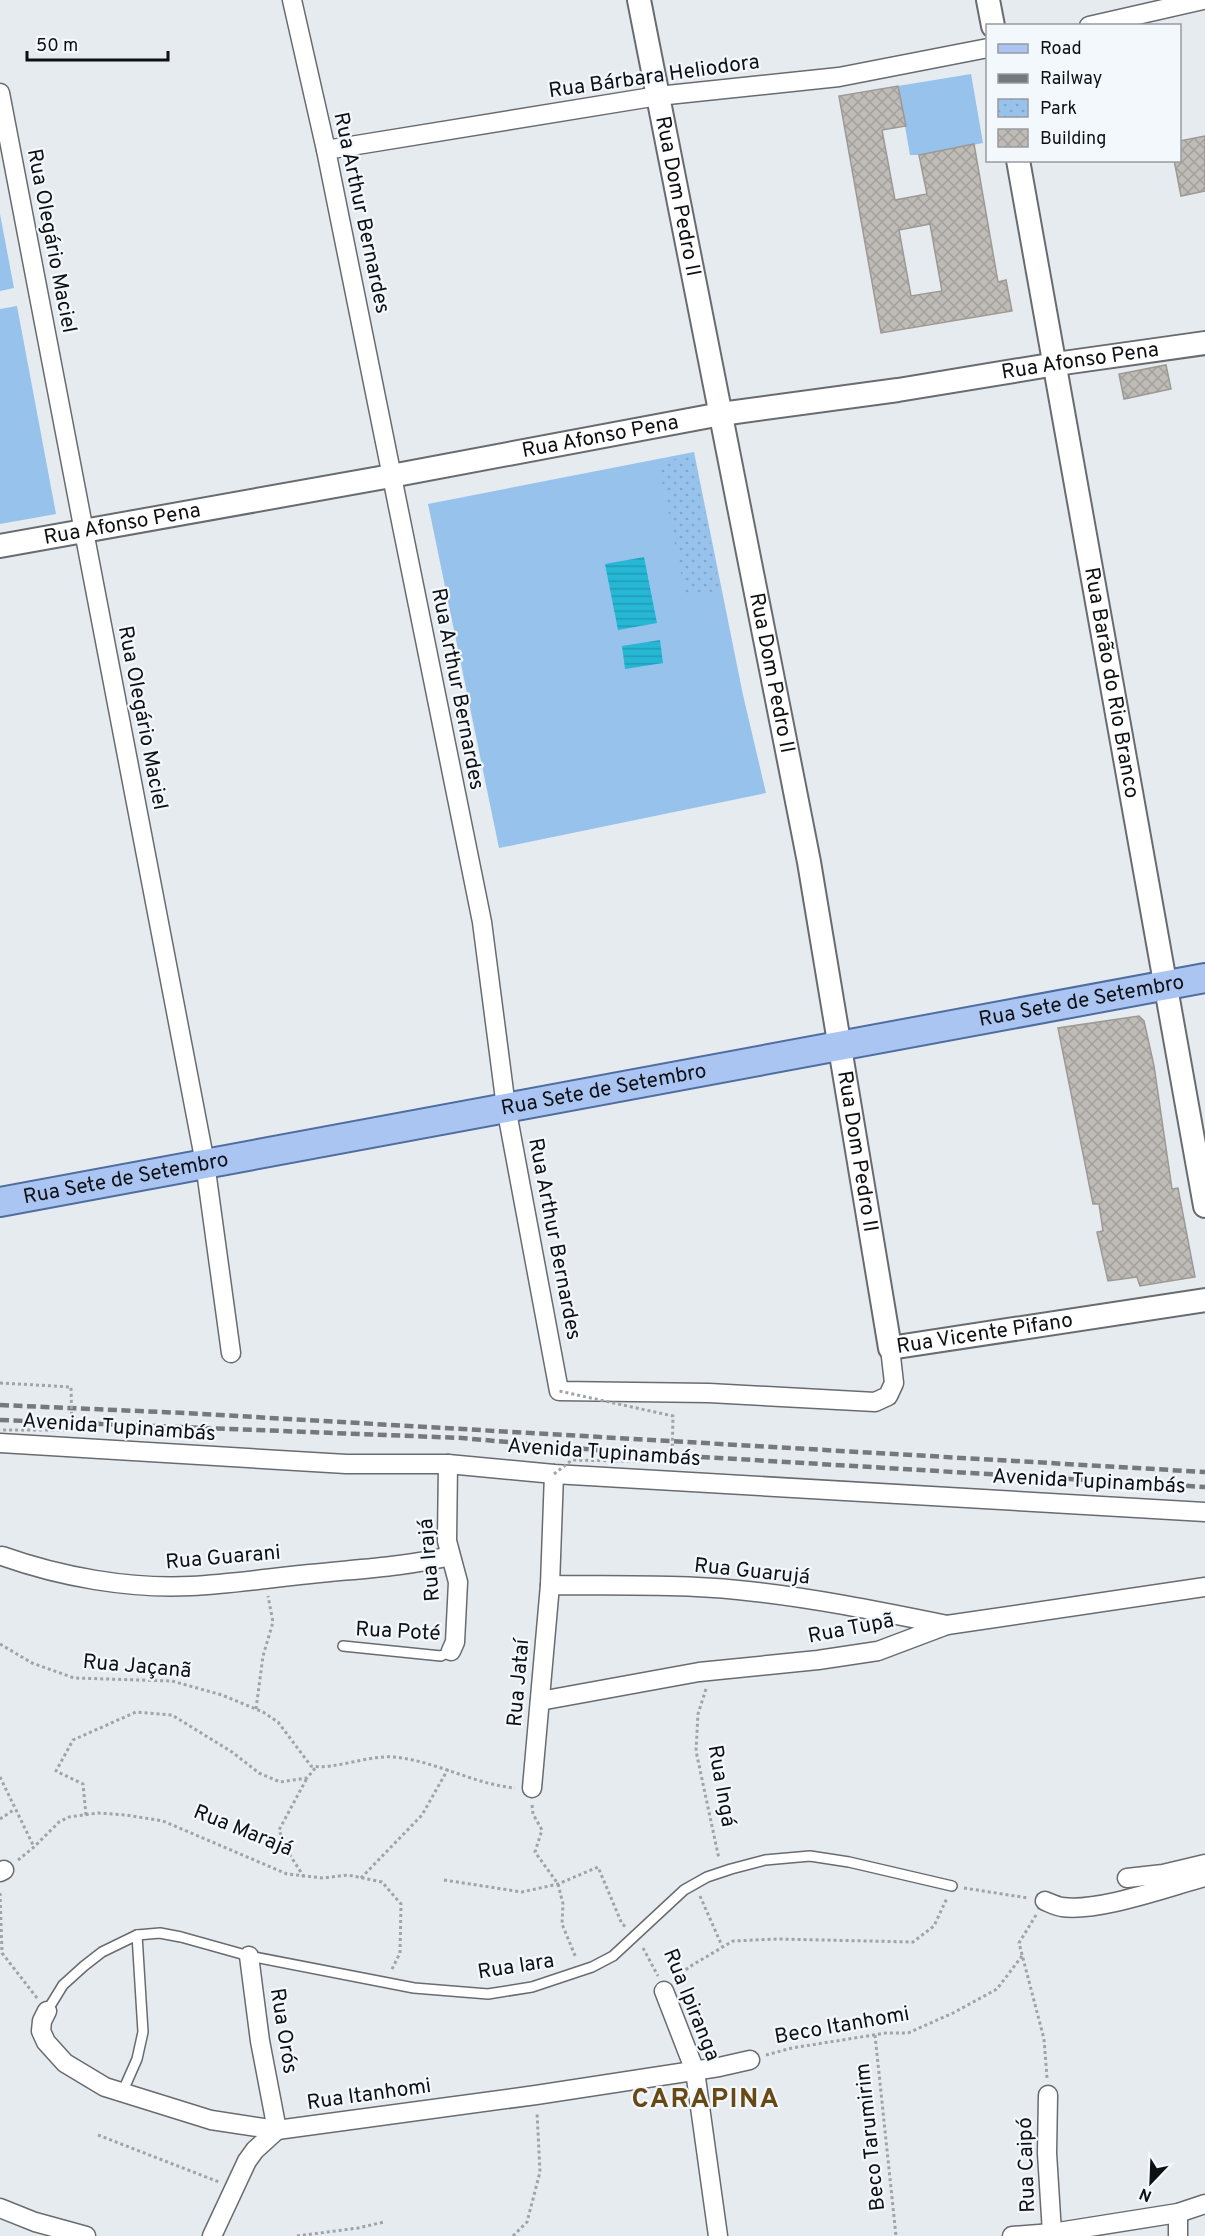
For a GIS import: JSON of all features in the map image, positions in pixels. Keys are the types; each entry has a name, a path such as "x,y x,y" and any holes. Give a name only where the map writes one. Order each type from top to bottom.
{"main road":[{"name":"Rua Sete de Setembro","path":"0,1202 1205,978"}],"street":[{"name":"Rua Arthur Bernardes","path":"292,0 326,150 482,922 506,1107 559,1391"},
{"name":"Rua Dom Pedro II","path":"639,0 809,862 890,1348"},
{"path":"988,0 993,24"},
{"path":"1098,24 1203,0"},
{"name":"Rua Bárbara Heliodora","path":"326,150 658,96 839,77 986,48"},
{"name":"Rua Olegário Maciel","path":"0,93 205,1163 231,1353"},
{"name":"Rua Barão do Rio Branco","path":"1018,162 1205,1206"},
{"name":"Rua Afonso Pena","path":"0,546 721,414 898,390 1205,343"},
{"name":"Rua Vicente Pifano","path":"559,1391 709,1393 875,1402 888,1396 894,1383 890,1348 1205,1300"},
{"name":"Avenida Tupinambás","path":"0,1443 346,1464 448,1464 554,1473 1205,1512"},
{"name":"Rua Irajá","path":"448,1464 447,1541 458,1582 455,1642 451,1651"},
{"name":"Rua Jataí","path":"532,1788 550,1585 554,1473"},
{"name":"Rua Guarani","path":"2,1556 56,1572 165,1587 399,1565 450,1556"},
{"name":"Rua Guarujá","path":"550,1585 699,1587 740,1590 882,1612 947,1626"},
{"name":"Rua Tupã","path":"540,1701 712,1670 818,1660 878,1650 947,1626 1205,1587"},
{"path":"1127,1878 1163,1874 1205,1864"},
{"path":"1045,1901 1061,1907 1086,1907 1205,1877"},
{"name":"Rua Orós","path":"249,1956 260,2041 277,2130"},
{"name":"Rua Ipiranga","path":"664,1991 695,2071 718,2236"},
{"name":"Rua Itanhomi","path":"47,2011 42,2021 42,2031 46,2042 65,2063 105,2088 211,2120 277,2130 536,2095 695,2071 750,2060"},
{"name":"Rua Caipó","path":"1048,2095 1047,2153 1052,2233"},
{"path":"212,2236 255,2150 277,2130"},
{"path":"1011,2236 1052,2233 1178,2213 1205,2204"},
{"path":"0,2208 34,2222 86,2236"},
{"path":"1178,2213 1178,2236"}],"lane":[{"name":"Rua Poté","path":"343,1646 441,1656 451,1651"},
{"name":"Rua Iara","path":"47,2011 63,1985 84,1966 102,1952 137,1935 160,1933 181,1937 249,1956 414,1988 488,1994 532,1987 581,1971 613,1956 684,1890 721,1872 765,1860 810,1856 849,1862 952,1886"},
{"path":"122,2094 139,2052 143,2032 137,1935"}],"path":[{"path":"0,1383 71,1387 72,1430 0,1430"},
{"path":"554,1473 572,1460 672,1462 673,1416 559,1391"},
{"path":"256,1708 263,1656 273,1622 272,1615"},
{"name":"Rua Jaçanã","path":"0,1644 32,1663 74,1678 172,1681 199,1687 256,1708 278,1722 289,1734 307,1763 316,1767"},
{"name":"Rua Ingá","path":"712,1670 698,1714 696,1751 721,1872"},
{"path":"86,1815 83,1784 56,1771 73,1740 136,1712 172,1715 232,1752 259,1773 280,1782 307,1779"},
{"path":"305,1877 288,1852 279,1830 316,1767 378,1757 392,1757 447,1769 495,1785 532,1788 532,1814 542,1830 535,1852 558,1884 563,1904 562,1924 581,1971"},
{"path":"361,1878 422,1815 447,1769"},
{"path":"0,1777 34,1847"},
{"path":"0,1819 15,1809"},
{"name":"Rua Marajá","path":"2,1871 34,1847 59,1822 69,1817 98,1813 163,1821 270,1867 305,1877 323,1878 348,1875 382,1882 400,1904 400,1953 386,1982"},
{"path":"444,1880 522,1892 558,1884 598,1867 622,1924 637,1936"},
{"path":"695,1884 722,1946"},
{"path":"664,1991 689,1967 733,1941 752,1939 913,1942 934,1926 952,1886 1045,1901 1019,1943 1044,2039 1048,2095"},
{"path":"0,1893 1,1954 47,2011"},
{"name":"Rua Ipiranga","path":"637,1936 664,1991"},
{"name":"Beco Itanhomi","path":"750,2060 792,2048 875,2035 908,2033 997,1989 1023,1956"},
{"name":"Beco Tarumirim","path":"875,2035 896,2236"},
{"path":"513,2236 527,2222 540,2172 536,2095"},
{"path":"98,2135 234,2188"},
{"path":"297,2236 384,2222"}],"green space":[{"path":"971,74 983,143 910,155 898,86"},
{"path":"0,214 14,288 0,291"},
{"path":"17,306 56,514 0,524 0,309"},
{"path":"694,452 743,695 766,793 499,848 428,504"},
{"path":"693,456 720,590 686,597 658,462"}],"shaded area":[{"path":"644,557 657,623 618,630 605,564"},
{"path":"660,640 663,663 625,669 622,646"}],"building":[{"path":"898,86 906,126 882,130 895,200 927,194 919,155 974,144 998,282 1006,280 1012,311 881,333 839,96","holes":["930,224 942,291 911,296 899,230"]},
{"path":"1205,136 1205,191 1181,196 1174,162 1181,162 1181,141"},
{"path":"1166,365 1171,389 1124,399 1119,374"},
{"path":"1139,1016 1144,1021 1154,1066 1172,1189 1178,1188 1195,1277 1140,1286 1137,1277 1108,1281 1097,1232 1103,1231 1099,1204 1093,1204 1058,1028"}],"railway":[{"path":"0,1405 185,1413 1205,1472"},
{"path":"0,1420 462,1438 619,1452 1205,1487"}],"district":[{"name":"CARAPINA","path":"706,2100"}]}
